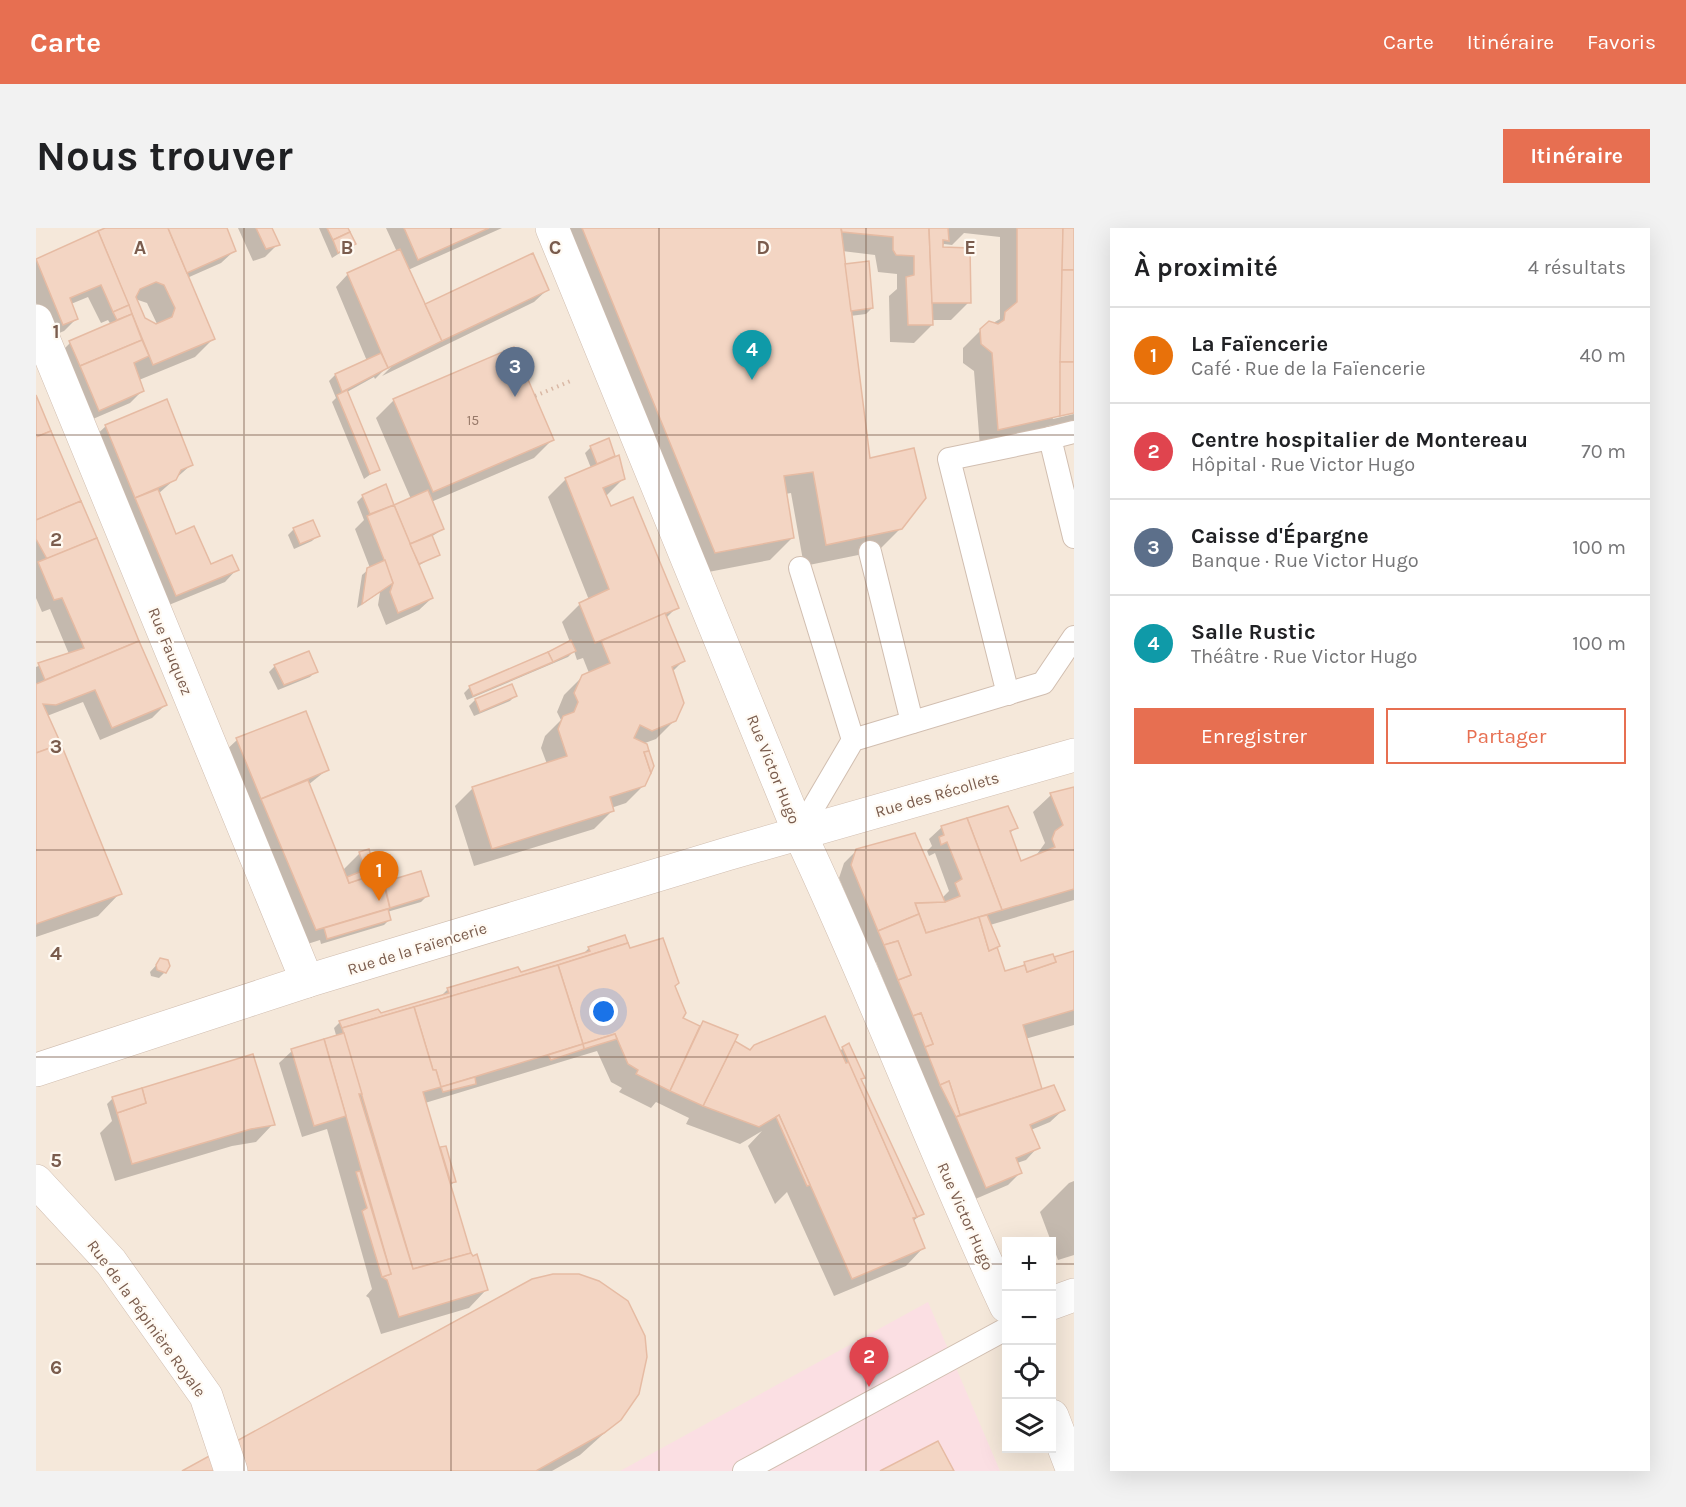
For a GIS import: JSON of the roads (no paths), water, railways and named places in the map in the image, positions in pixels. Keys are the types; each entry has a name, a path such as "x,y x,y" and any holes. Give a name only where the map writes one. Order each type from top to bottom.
{"street":[{"name":"Rue Victor Hugo","path":"552,228 800,832 833,903 1002,1297"},
{"name":"Rue Fauquez","path":"36,321 307,981"},
{"name":"Rue des Récollets","path":"800,832 1074,755"},
{"name":"Rue de la Faïencerie","path":"36,1070 307,981 800,832"},
{"name":"Rue de la Pépinière Royale","path":"36,1181 111,1262 206,1396 231,1471"},
{"path":"1056,1302 1074,1295"},
{"path":"1056,1426 1073,1471"}],"lane":[{"path":"1008,694 949,459 1074,432"},
{"path":"1050,438 1074,537"},
{"path":"870,552 912,722"},
{"path":"800,568 853,740"},
{"path":"800,832 853,740 1043,683 1074,638"},
{"path":"744,1471 1002,1331"}],"place":[{"name":"Salle Rustic","path":"752,380"},
{"name":"Caisse d'Épargne","path":"515,397"},
{"name":"La Faïencerie","path":"379,901"},
{"name":"Centre hospitalier de Montereau","path":"869,1387"}]}
